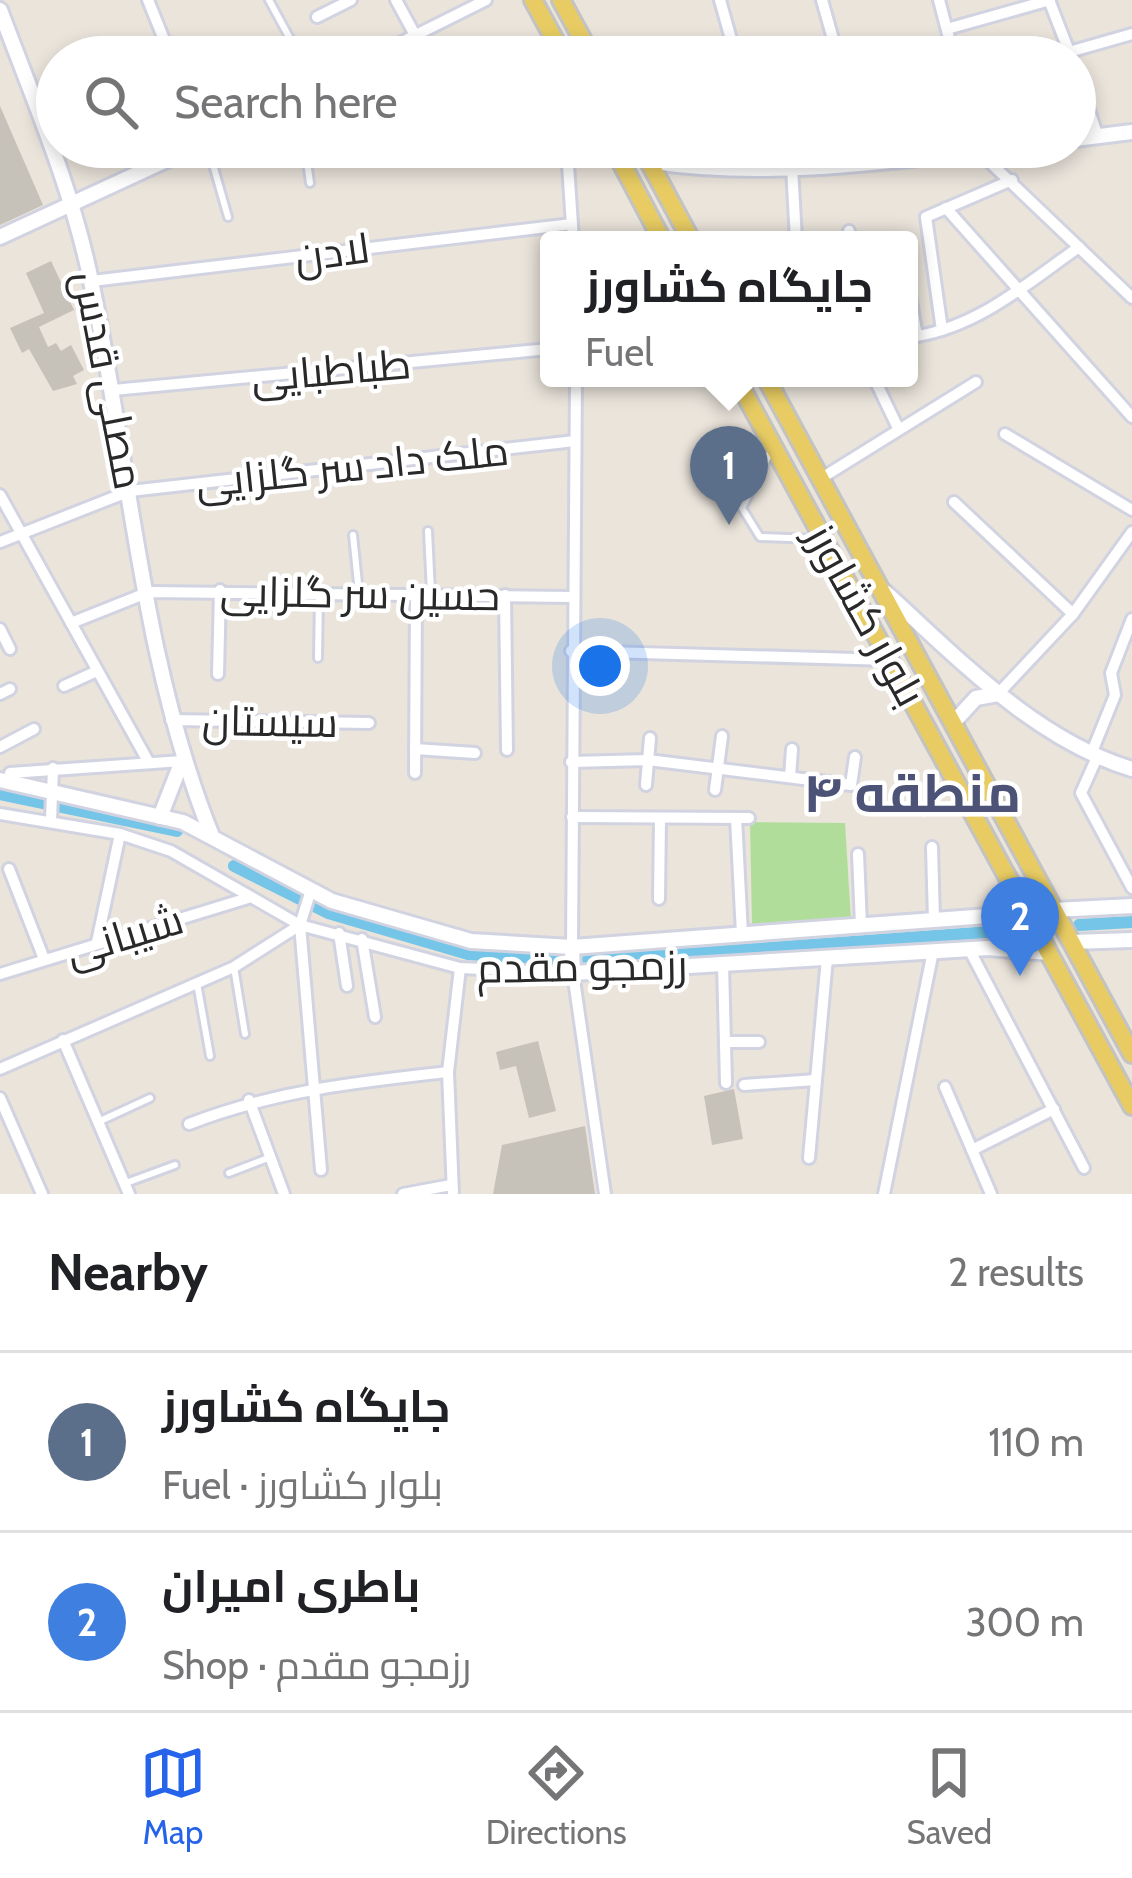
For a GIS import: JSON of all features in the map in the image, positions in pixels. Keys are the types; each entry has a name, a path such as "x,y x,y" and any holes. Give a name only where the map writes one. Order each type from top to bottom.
{"main road":[{"path":"533,0 553,36"},
{"path":"561,0 581,36"},
{"path":"624,168 657,231"},
{"path":"652,168 686,231"},
{"name":"بلوار کشاورز","path":"741,387 1132,1106"},
{"name":"بلوار کشاورز","path":"771,387 1054,910 1126,1032 1132,1054"},
{"path":"1098,1043 1126,1032"}],"street":[{"path":"148,0 163,36"},
{"path":"316,17 351,0"},
{"path":"396,0 416,35 485,0"},
{"path":"720,0 730,36"},
{"path":"822,0 832,36"},
{"path":"939,0 948,36"},
{"path":"946,29 1049,0 1063,36"},
{"name":"مصلی قدس","path":"0,10 36,106"},
{"path":"1096,46 1132,34"},
{"path":"1096,133 1132,132"},
{"name":"مصلی قدس","path":"60,168 92,281 171,720 212,836"},
{"path":"0,237 147,168"},
{"path":"563,168 572,231"},
{"path":"792,168 796,231"},
{"path":"999,168 1132,298"},
{"path":"942,329 926,217 1012,180"},
{"path":"946,208 1132,417"},
{"name":"لادن","path":"92,281 572,224"},
{"path":"918,336 983,313 1078,247"},
{"name":"طباطبایی","path":"112,390 540,351"},
{"path":"820,478 976,382"},
{"path":"576,387 572,947 605,1194"},
{"path":"878,387 898,428"},
{"path":"1005,434 1132,510"},
{"name":"ملک داد سر گلزایی","path":"0,542 130,491 575,441"},
{"path":"0,495 149,763"},
{"path":"954,502 1073,614"},
{"path":"953,723 976,698 998,694 1073,614 1132,532"},
{"path":"880,587 998,694 1095,754 1132,769"},
{"path":"218,674 220,590"},
{"path":"71,623 149,592"},
{"name":"حسین سر گلزایی","path":"149,592 572,596"},
{"path":"416,594 416,773"},
{"path":"505,595 507,750"},
{"path":"1132,619 1111,673 1115,694 1081,793 1132,888"},
{"path":"0,629 10,649"},
{"path":"571,651 890,660"},
{"path":"64,686 97,671"},
{"name":"سیستان","path":"171,720 369,723"},
{"path":"34,729 0,751 9,778 53,767 182,761 160,817"},
{"path":"715,790 722,736"},
{"path":"646,785 650,737"},
{"path":"790,777 792,748"},
{"path":"416,749 475,753"},
{"path":"572,762 647,760 851,785 855,757"},
{"path":"51,819 53,767"},
{"name":"رزمجو مقدم","path":"9,778 160,817 212,836 309,894 470,941 572,947 1027,913"},
{"name":"رزمجو مقدم","path":"0,814 120,834 170,851 248,898 301,921 460,968 573,973 969,949 1049,953"},
{"path":"572,818 743,818 742,934"},
{"path":"659,899 660,818"},
{"path":"97,942 120,834"},
{"path":"932,847 934,920"},
{"path":"858,854 861,925"},
{"path":"9,868 44,959"},
{"path":"309,894 301,921 321,1170"},
{"name":"شیبانی","path":"0,974 248,898"},
{"path":"1054,910 1132,906"},
{"path":"0,1069 234,967 301,921"},
{"path":"339,933 347,986"},
{"path":"362,940 375,1017"},
{"path":"1072,942 1132,940"},
{"path":"969,949 1084,1168"},
{"path":"884,1194 933,951"},
{"path":"809,1158 826,958"},
{"path":"723,964 726,1083"},
{"path":"403,1194 452,1190 448,1072 460,968"},
{"path":"63,1040 128,1189"},
{"path":"725,1042 759,1042"},
{"path":"189,1124 249,1100 315,1086 448,1072"},
{"path":"744,1085 816,1080"},
{"path":"945,1087 991,1194"},
{"path":"0,1098 41,1191"},
{"path":"249,1100 284,1194"},
{"path":"972,1150 1054,1109"}],"lane":[{"path":"269,0 289,36"},
{"path":"214,168 228,217"},
{"path":"308,168 310,183"},
{"path":"773,448 742,508 760,537 825,539"},
{"path":"428,530 431,594"},
{"path":"353,535 359,592"},
{"path":"318,658 319,592"},
{"path":"234,967 245,1034"},
{"path":"196,980 210,1056"},
{"path":"98,1122 150,1098"},
{"path":"229,1173 271,1157"},
{"path":"128,1189 175,1165"}],"green space":[{"path":"750,822 845,823 851,920 752,926"}],"building":[{"path":"0,106 43,205 0,225"},
{"path":"51,261 74,310 39,327 48,347 56,343 61,351 71,345 84,370 73,376 77,384 53,391 29,349 22,353 10,328 44,313 26,273"},
{"path":"538,1041 556,1111 529,1118 516,1066 500,1070 496,1052"},
{"path":"734,1089 743,1139 712,1145 704,1096"},
{"path":"585,1126 595,1194 493,1194 502,1145"}],"waterway":[{"path":"0,794 177,831"},
{"path":"234,866 328,913 468,954 562,961"},
{"path":"1079,925 1132,922"},
{"path":"587,961 1019,930"}],"place":[{"name":"جایگاه کشاورز","path":"729,525"},
{"name":"باطری امیران","path":"1020,976"}],"district":[{"name":"منطقه ۴","path":"912,793"}]}
